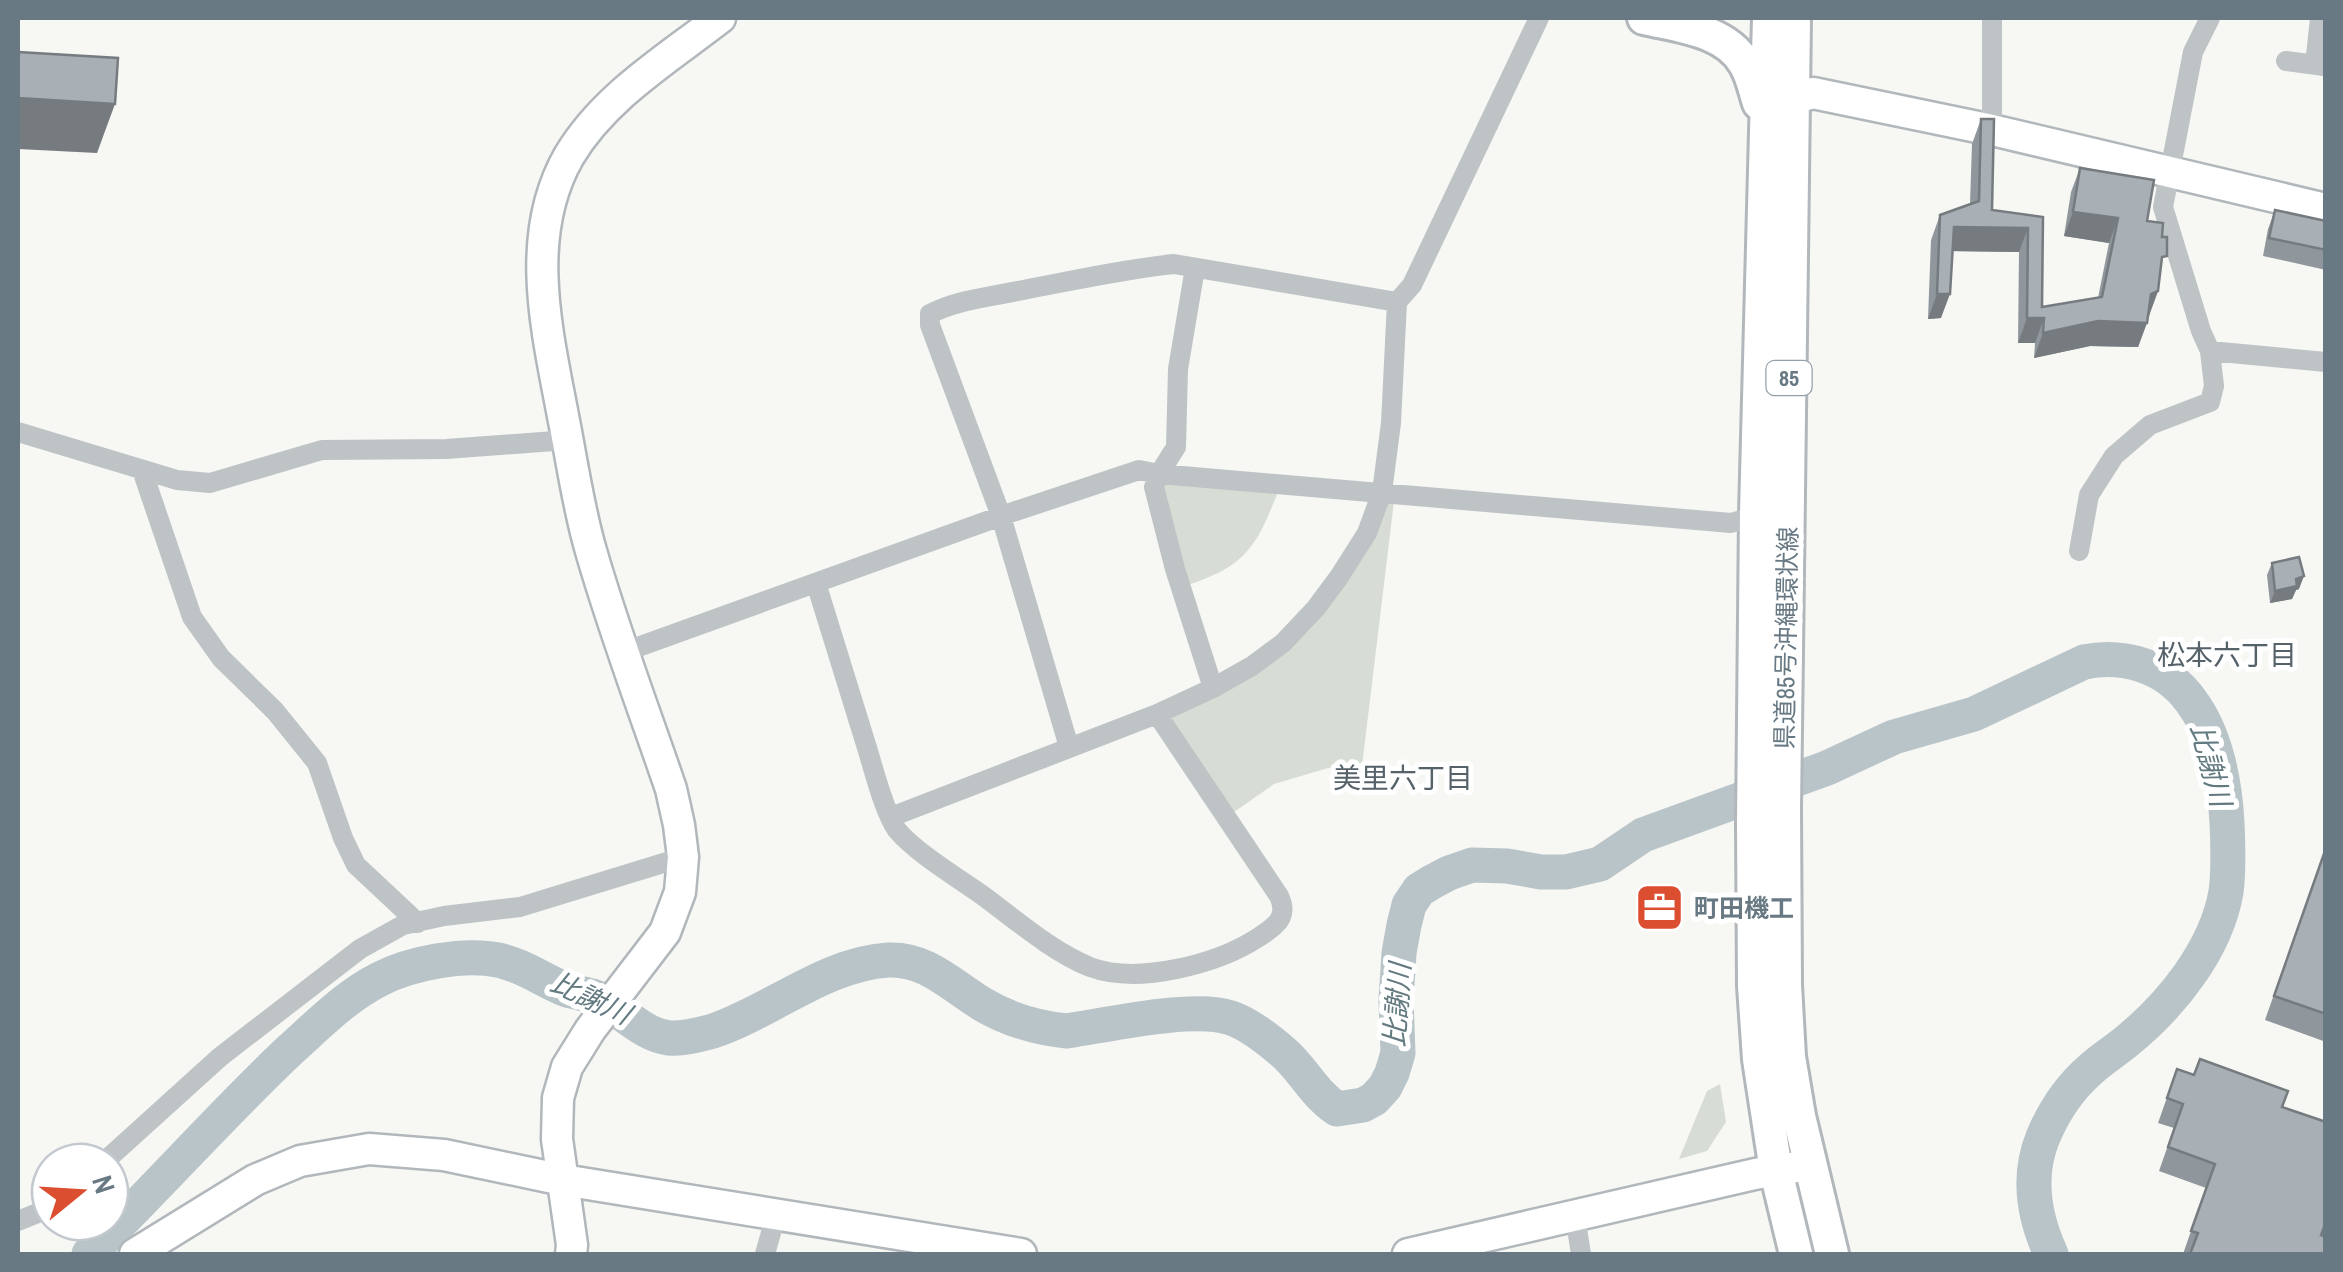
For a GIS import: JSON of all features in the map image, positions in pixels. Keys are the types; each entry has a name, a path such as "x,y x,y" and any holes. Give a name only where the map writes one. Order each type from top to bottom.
{"main road":[{"path":"1644,18 1706,33 1732,49 1745,64 1765,122"},
{"name":"県道85号沖縄環状線","path":"1769,18 1765,122 1772,514 1770,743 1753,824 1754,986 1758,1058 1776,1170 1796,1254"},
{"name":"県道85号沖縄環状線","path":"1772,514 1794,18"},
{"name":"県道85号沖縄環状線","path":"1770,743 1784,809 1789,1057 1809,1165 1832,1254"}],"street":[{"path":"571,1254 557,1138 558,1098 567,1067 590,1030 665,932 680,892 683,857 671,790 590,548 550,348 542,242 548,206 569,156 594,120 720,18"},
{"path":"891,817 1157,714 1213,688 1283,643 1316,608 1366,533 1382,492 1392,422 1397,302 1412,285 1540,18"},
{"path":"1992,18 1992,130"},
{"path":"2079,552 2090,495 2114,456 2150,425 2210,402 2214,386 2210,351 2163,207 2193,52 2210,18"},
{"path":"2286,61 2320,66 2320,18"},
{"path":"1792,99 1814,93 1992,130 2326,209"},
{"path":"1070,747 1001,516 930,325 930,314 961,303 1174,264 1397,302"},
{"path":"1195,268 1178,369 1176,447 1154,488 1213,688"},
{"path":"2210,351 2324,359"},
{"path":"18,432 177,480 210,482 322,450 446,449 568,440"},
{"path":"142,470 192,617 221,658 275,710 317,763 356,865 418,922"},
{"path":"624,652 1138,470 1731,522 1772,514"},
{"path":"816,583 896,829 937,863 1071,958 1095,969 1184,969 1235,952 1281,918 1284,907 1157,714"},
{"path":"126,1142 220,1057 360,949 403,926 444,916 520,907 683,857"},
{"path":"135,1254 255,1180 300,1161 368,1149 444,1155 563,1180 1021,1254"},
{"path":"1408,1254 1809,1165"},
{"path":"764,1254 776,1214"},
{"path":"1575,1216 1581,1254"}],"shaded area":[{"path":"1159,474 1281,484 1265,523 1247,551 1222,571 1181,587"},
{"path":"1395,493 1362,766 1328,768 1274,784 1227,817 1157,714 1283,643"},
{"path":"1720,1084 1726,1122 1707,1151 1679,1159 1707,1091"}],"building":[{"path":"18,52 118,58 115,104 18,98"},
{"path":"1981,119 1994,119 1992,210 2043,217 2042,307 2102,297 2118,218 2073,212 2080,168 2154,180 2147,221 2163,223 2167,256 2162,257 2158,291 2151,294 2147,323 2098,321 2043,333 2044,318 2027,318 2028,228 1954,227 1950,294 1937,294 1940,215 1979,201"},
{"path":"2275,210 2326,221 2326,250 2269,238"},
{"path":"2299,557 2304,576 2296,579 2297,586 2275,591 2272,563"},
{"path":"2326,848 2326,1014 2274,996"},
{"path":"2200,1059 2288,1091 2282,1107 2326,1122 2326,1222 2321,1235 2326,1237 2326,1254 2190,1254 2198,1233 2191,1231 2215,1164 2168,1147 2183,1104 2167,1098 2177,1069 2194,1075"}],"waterway":[{"name":"比謝川","path":"89,1254 265,1074 344,1002 393,973 454,959 484,958 516,966 567,990 599,999 651,1033 675,1038 735,1022 842,970 865,963 902,961 938,974 1002,1015 1044,1028 1067,1031 1174,1015 1231,1018 1252,1028 1283,1052 1337,1109 1363,1105 1385,1087 1392,1073 1398,1053 1396,1000 1404,925 1409,905 1419,890 1432,882 1472,865 1566,872 1600,864 1643,835 1827,768 1894,737 1974,714 2084,662 2114,660 2157,671 2181,689 2200,714 2218,759 2224,792 2227,884 2221,914 2189,975 2160,1011 2076,1084 2047,1127 2034,1181 2040,1226 2051,1254"}],"place":[{"name":"町田機工","path":"1659,908"}],"district":[{"name":"松本六丁目","path":"2227,655"},
{"name":"美里六丁目","path":"1403,778"}]}
